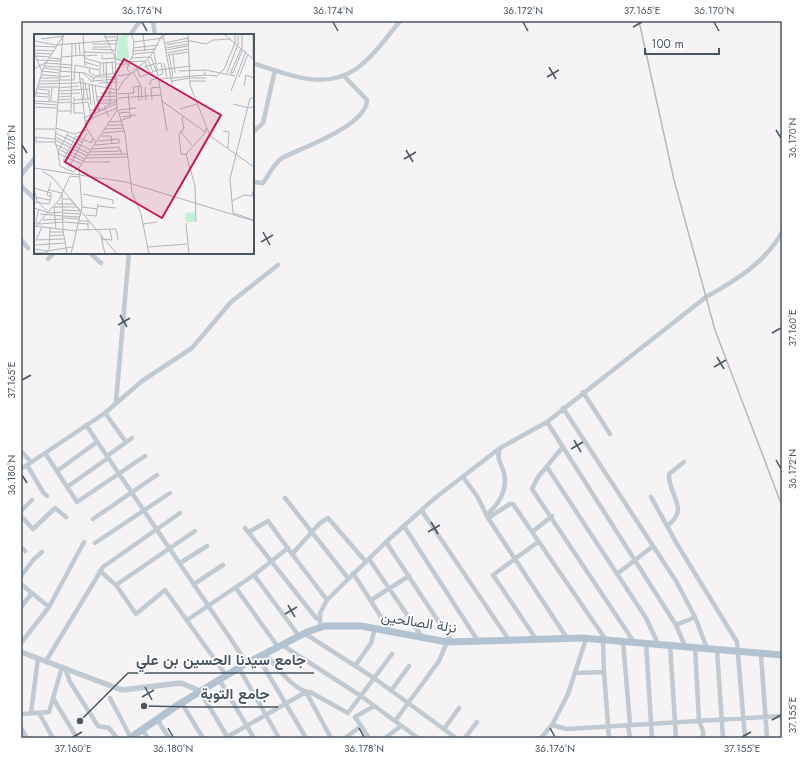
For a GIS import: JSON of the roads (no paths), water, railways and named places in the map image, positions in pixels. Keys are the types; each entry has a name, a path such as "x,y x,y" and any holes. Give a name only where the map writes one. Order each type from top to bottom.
{"main road":[{"name":"نزلة الصالحين","path":"131,738 182,702 226,675 320,624 375,628 449,642 586,638 670,644 782,656"}],"street":[{"path":"131,34 140,21"},
{"path":"153,21 155,34"},
{"path":"254,63 317,81 344,76 357,68 400,21"},
{"path":"254,131 263,123 275,70"},
{"path":"254,182 263,183 283,157 296,152 358,119 367,107 367,100 344,76"},
{"path":"21,175 34,159"},
{"path":"21,186 34,198"},
{"path":"320,624 320,613 328,600 353,573 422,510 500,448 547,422 583,392 706,297 723,288 754,266 777,241 782,232"},
{"path":"21,240 28,248"},
{"path":"48,259 53,254"},
{"path":"91,254 101,264"},
{"path":"116,402 129,254"},
{"path":"21,469 105,413 142,381 192,348 231,302 278,265"},
{"path":"583,392 610,434"},
{"path":"563,408 676,582 695,617 707,648"},
{"path":"105,413 126,442"},
{"path":"547,422 562,448 676,625 685,646"},
{"path":"86,426 247,663"},
{"path":"67,487 132,438"},
{"path":"57,471 97,442"},
{"path":"487,516 498,504 502,494 504,474 498,460 500,448"},
{"path":"562,448 538,477 532,488 552,516 634,642"},
{"path":"21,451 29,463 43,492 47,496"},
{"path":"45,453 77,502 145,456"},
{"path":"667,526 676,518 679,512 669,481 669,474 684,462"},
{"path":"547,467 646,618 658,644"},
{"path":"93,519 157,475"},
{"path":"462,477 477,496 487,516 516,558 567,638"},
{"path":"95,543 170,493"},
{"path":"651,497 737,642 745,738"},
{"path":"285,498 311,533 348,578"},
{"path":"21,511 32,500"},
{"path":"487,516 512,504 605,640 604,672 609,738"},
{"path":"21,516 33,529 55,508 66,517"},
{"path":"422,510 509,640"},
{"path":"46,661 103,566 180,513"},
{"path":"532,532 552,516"},
{"path":"292,554 311,533 325,519 328,518 367,560 389,588 424,638"},
{"path":"249,532 268,521 328,600"},
{"path":"404,526 478,641"},
{"path":"245,528 320,624"},
{"path":"116,585 195,531"},
{"path":"21,643 49,607 84,542"},
{"path":"386,542 409,576 449,642 439,661 395,721"},
{"path":"536,639 494,578 494,574 538,542"},
{"path":"180,564 207,546"},
{"path":"21,547 25,551"},
{"path":"617,574 652,547"},
{"path":"187,620 236,588 288,548"},
{"path":"21,576 34,559 42,552"},
{"path":"194,584 222,565"},
{"path":"100,571 116,585 136,614 165,590 226,675"},
{"path":"353,573 372,600 390,631"},
{"path":"254,575 302,635 374,678 456,738"},
{"path":"372,600 409,576"},
{"path":"21,584 49,607"},
{"path":"236,588 280,646 361,696 418,738"},
{"path":"21,607 32,593"},
{"path":"676,625 695,617"},
{"path":"355,666 371,643 375,628"},
{"path":"548,738 542,736 552,725 568,694 586,638"},
{"path":"623,641 630,738"},
{"path":"646,643 652,738"},
{"path":"670,644 676,738"},
{"path":"695,647 699,721 703,731 703,738"},
{"path":"717,650 723,738"},
{"path":"21,652 122,690 181,683 200,691 228,737 306,692"},
{"path":"261,656 289,680 306,692 310,692 348,713 392,654"},
{"path":"761,654 767,738"},
{"path":"261,656 306,738"},
{"path":"31,713 38,658"},
{"path":"391,691 409,666"},
{"path":"21,714 49,712 63,667"},
{"path":"63,667 70,682 98,726 109,728 117,738"},
{"path":"239,668 279,738"},
{"path":"574,673 604,672"},
{"path":"219,680 254,738"},
{"path":"306,692 330,738"},
{"path":"53,698 77,738"},
{"path":"110,698 131,738"},
{"path":"182,702 203,738"},
{"path":"369,738 355,717 374,706"},
{"path":"444,729 459,708"},
{"path":"39,713 53,738"},
{"path":"552,725 567,728 782,716"},
{"path":"157,719 169,738"},
{"path":"465,738 477,722"},
{"path":"345,738 361,726"},
{"path":"385,738 401,726"},
{"path":"21,728 27,738"},
{"path":"142,729 148,738"}],"railway":[{"path":"639,21 674,180 715,330 782,506"}],"place":[{"name":"جامع التوبة","path":"144,706"},
{"name":"جامع سيدنا الحسين بن علي","path":"80,721"}]}
